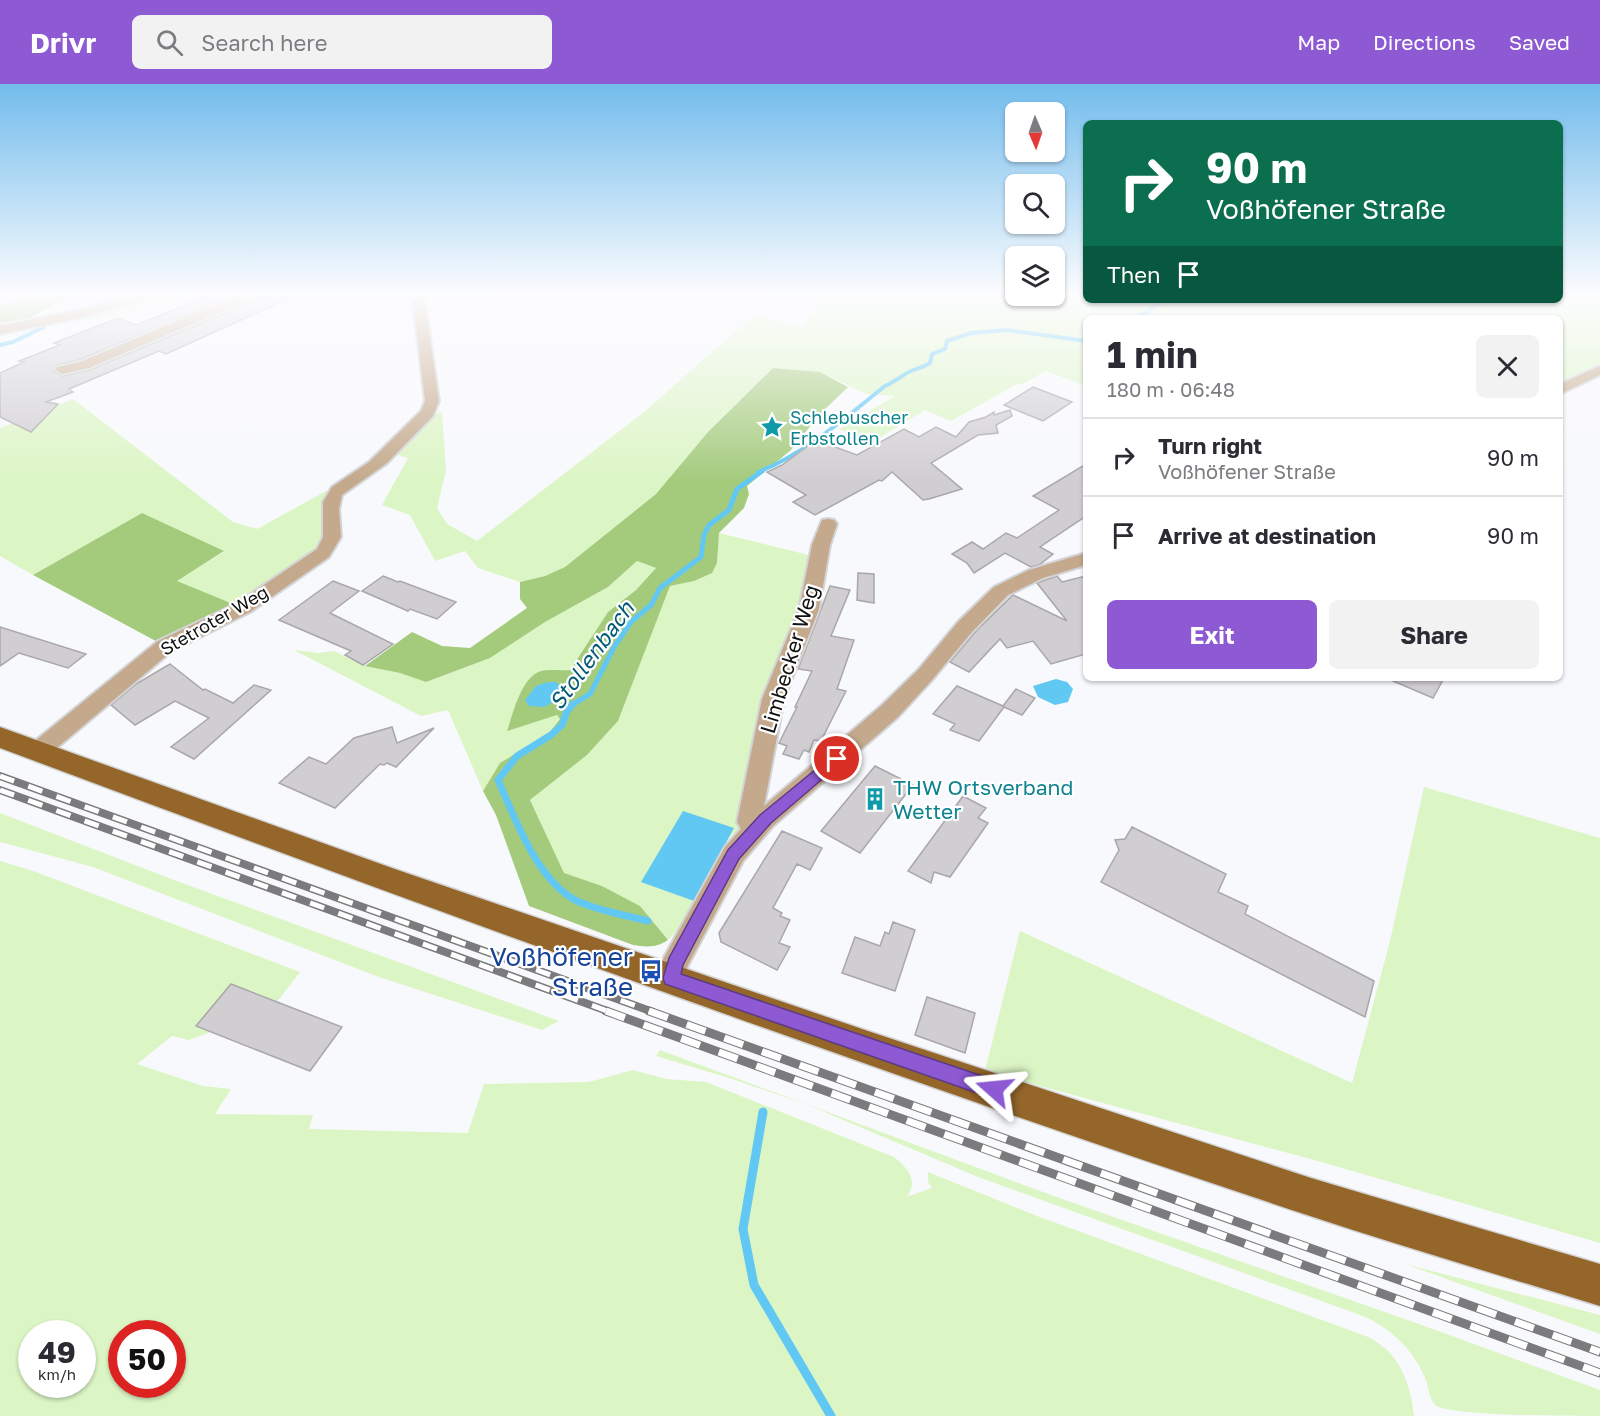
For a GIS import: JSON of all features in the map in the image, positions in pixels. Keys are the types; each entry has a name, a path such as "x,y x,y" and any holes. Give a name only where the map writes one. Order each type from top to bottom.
{"main road":[{"path":"0,737 387,879 868,1048 1311,1197 1600,1285"}],"street":[{"path":"62,370 84,365 105,356"},
{"name":"Stetroter Weg","path":"38,751 165,646 243,608 323,553 331,544 334,534 332,503 334,495 340,488 373,466 422,419 430,407 431,382 427,356"},
{"path":"1563,388 1600,370"},
{"name":"Limbecker Weg","path":"755,830 749,822 760,758 774,698 809,609 815,588 818,549 828,524"},
{"path":"671,978 675,963 734,854 755,830 890,711 925,675 965,627 1001,591 1036,574 1083,560"}],"green space":[{"path":"707,356 1083,356 1083,385 1046,371 1021,385 1017,384 951,421 925,410 871,443 839,429 895,396 866,394 820,372 773,368 708,432 656,494 565,567 545,576 520,582 478,568 465,551 435,561 410,515 382,505 408,458 391,453 426,419 442,411 446,470 437,508 447,524 477,541 644,412"},
{"path":"1563,356 1600,356 1600,363 1563,383"},
{"path":"773,368 820,372 848,387 821,413 791,450 747,486 749,494 744,508 719,533 717,563 712,573 694,581 670,586 618,721 587,755 530,800 564,873 602,886 640,906 668,940 651,946 633,945 529,906 496,815 483,791 500,763 549,733 560,719 557,715 507,731 519,697 528,681 541,671 570,670 608,612 636,590 656,568 637,561 608,587 545,622 490,658 426,682 400,673 365,666 412,632 442,646 470,648 527,608 520,599 520,582 545,576 565,567 656,494 708,432"},
{"path":"73,399 233,522 257,529 328,490 335,489 327,545 243,608 176,581 224,552 142,513 33,575 0,556 0,428"},
{"path":"142,513 224,551 177,581 243,608 165,646 33,575"},
{"path":"719,533 813,556 810,591 771,692 739,830 730,837 680,928 668,940 640,906 602,886 564,874 530,800 587,755 618,721 670,586 694,581 717,563"},
{"path":"637,561 656,568 636,590 608,612 570,670 541,671 508,730 557,715 560,719 549,733 500,763 483,791 448,710 421,716 294,650 318,653 334,651 363,665 400,673 426,682 490,658 545,622 608,587"},
{"path":"1424,787 1600,838 1600,1243 1325,1163 985,1071 1020,931 1352,1083 1390,941"},
{"path":"0,813 174,880 559,1021 542,1030 379,977 93,867 0,842"},
{"path":"0,861 33,871 300,972 277,1002 231,984 211,1032 189,1040 172,1036 137,1064 203,1086 231,1089 215,1114 313,1115 309,1129 468,1133 484,1084 589,1082 633,1070 666,1079 706,1082 894,1157 907,1170 912,1180 912,1186 906,1197 932,1188 928,1182 928,1172 1037,1216 1371,1338 1388,1351 1404,1374 1414,1416 0,1416"},
{"path":"660,1050 1054,1196 1600,1390 1600,1416 1489,1414 1436,1406 1415,1359 1393,1334 1374,1321 978,1177 808,1105 656,1056"},
{"path":"1405,1264 1600,1315 1600,1334"}],"water":[{"path":"1056,679 1067,682 1073,689 1068,702 1055,705 1038,697 1033,686"},
{"path":"555,682 562,686 564,690 561,698 544,707 529,706 525,700 536,686"},
{"path":"683,811 734,828 694,901 641,882"}],"building":[{"path":"31,356 88,356 57,365 53,371 62,376 89,370 122,356 147,356 69,389 73,392 46,402 58,404 31,432 0,417 0,373 24,362 19,361"},
{"path":"1033,387 1072,402 1043,421 1004,405"},
{"path":"1010,410 1012,416 996,425 998,433 978,435 931,463 962,489 929,499 923,500 892,472 882,481 879,480 815,515 793,502 806,495 767,472 782,465 816,440 857,455 904,429 919,437 936,427 956,437 969,422 994,412 994,415"},
{"path":"1083,466 1083,518 1040,547 1053,554 1039,565 1031,567 1005,553 974,573 967,563 952,554 972,542 983,549 1006,533 1017,538 1059,510 1033,496"},
{"path":"858,573 874,574 874,603 857,600"},
{"path":"383,576 456,602 437,619 410,609 408,611 362,591"},
{"path":"1057,576 1062,582 1083,577 1083,655 1051,664 1033,641 1007,648 1000,639 969,672 950,662 977,630 1013,595 1067,621 1037,583"},
{"path":"333,581 359,591 330,613 393,644 363,665 345,655 351,651 279,620"},
{"path":"830,586 850,590 831,636 854,640 837,689 846,691 821,741 814,740 809,752 804,750 799,759 783,754 787,746 779,743 812,671 798,669"},
{"path":"0,627 86,654 68,668 19,653 0,666"},
{"path":"170,664 203,690 233,703 254,685 271,690 194,759 171,747 209,718 175,701 135,725 111,705 136,684"},
{"path":"1393,681 1442,681 1433,698"},
{"path":"957,686 1003,706 1016,689 1035,698 1022,715 1004,707 979,741 950,730 955,724 933,714"},
{"path":"392,727 397,743 434,728 396,767 387,763 380,764 335,808 279,783 309,757 326,764 354,738"},
{"name":"THW Ortsverband Wetter","path":"875,766 913,785 860,853 821,831"},
{"path":"963,796 986,808 978,818 988,823 950,877 934,872 931,883 908,871"},
{"path":"1132,827 1226,874 1218,892 1248,906 1245,914 1374,981 1365,1017 1101,882 1119,850 1115,840 1125,839"},
{"path":"782,831 822,848 810,870 797,864 773,908 782,913 780,916 790,920 779,943 790,947 777,970 721,942 719,933"},
{"path":"893,922 915,930 895,991 842,973 855,937 880,946 885,932 889,934"},
{"path":"231,984 342,1027 310,1071 196,1026"},
{"path":"927,997 975,1013 965,1053 915,1035"}],"waterway":[{"name":"Stollenbach","path":"758,472 809,445 885,386 930,363 932,356"},
{"name":"Stollenbach","path":"572,705 590,694 614,647 631,622 651,605 660,588 701,557 704,535 709,525 729,510 737,489 762,471"},
{"name":"Stollenbach","path":"572,705 567,711 562,725 551,735 517,756 498,780 529,847 550,879 563,892 594,908 648,921"},
{"name":"Stollenbach","path":"763,1112 743,1229 754,1285 831,1416"}],"railway":[{"path":"0,776 653,1012"},
{"path":"0,790 610,1012"},
{"path":"606,1011 1600,1373"},
{"path":"649,1011 1600,1352"}],"place":[{"name":"Schlebuscher Erbstollen","path":"772,427"},
{"name":"THW Ortsverband Wetter","path":"875,799"},
{"name":"Voßhöfener Straße","path":"651,971"}],"route":[{"path":"837,759 765,819 734,854 675,963 671,978 868,1048 994,1089"}]}
